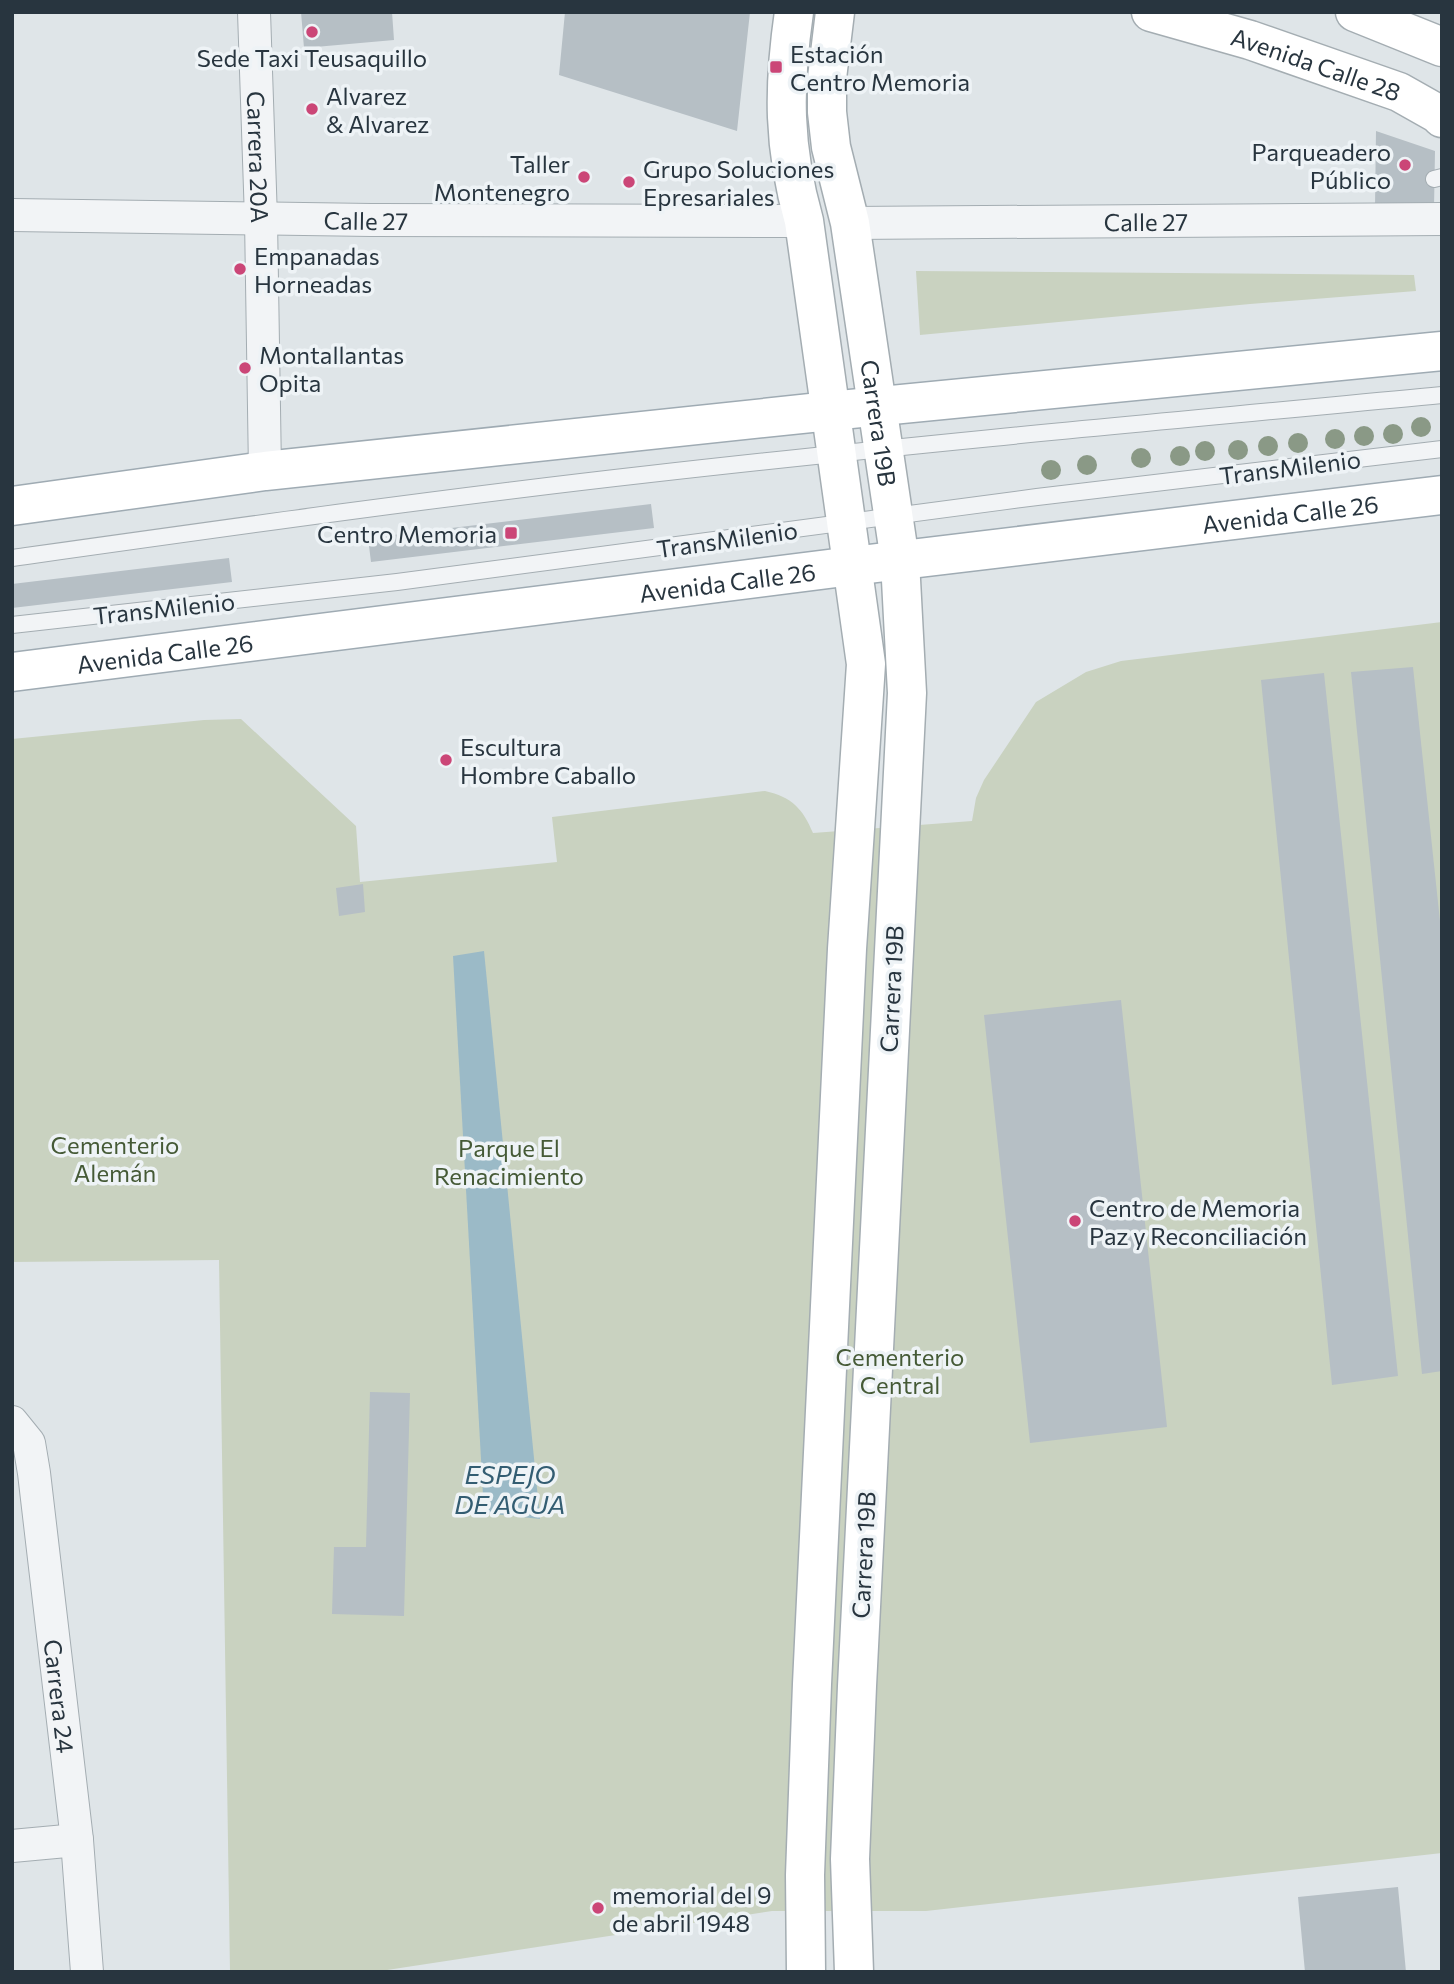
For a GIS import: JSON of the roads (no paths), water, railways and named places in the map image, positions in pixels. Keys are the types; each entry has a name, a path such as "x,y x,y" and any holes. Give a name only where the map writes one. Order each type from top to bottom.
{"main road":[{"name":"Carrera 19B","path":"794,12 787,73 787,140 804,221 866,664 847,949 813,1671 805,1875 806,1972"},
{"name":"Carrera 19B","path":"835,12 827,78 827,112 831,147 850,223 900,561 907,693 857,1686 850,1859 854,1972"},
{"name":"Avenida Calle 28","path":"1151,12 1250,40 1399,92 1440,116"},
{"path":"1355,12 1442,47"},
{"path":"12,506 265,471 830,411 1442,351"},
{"name":"Avenida Calle 26","path":"12,672 1442,495"}],"street":[{"name":"Carrera 20A","path":"254,12 265,471"},
{"name":"Calle 27","path":"12,215 261,219 804,221"},
{"name":"Calle 27","path":"850,223 1442,219"},
{"name":"Carrera 24","path":"14,1423 29,1443 34,1473 77,1840 87,1972"},
{"path":"12,1846 77,1840"}],"lane":[{"path":"12,558 393,505 837,453 1442,395"},
{"name":"TransMilenio","path":"12,625 397,582 1037,497 1442,449"}],"water":[{"name":"ESPEJO DE AGUA","path":"484,951 540,1519 484,1513 453,956"}],"place":[{"name":"Sede Taxi Teusaquillo","path":"312,32"},
{"name":"Estación Centro Memoria","path":"776,67"},
{"name":"Alvarez & Alvarez","path":"312,109"},
{"name":"Parqueadero Público","path":"1405,165"},
{"name":"Taller Montenegro","path":"584,177"},
{"name":"Grupo Soluciones Epresariales","path":"629,182"},
{"name":"Empanadas Horneadas","path":"240,269"},
{"name":"Montallantas Opita","path":"245,368"},
{"name":"Centro Memoria","path":"511,533"},
{"name":"Escultura Hombre Caballo","path":"446,760"},
{"name":"Centro de Memoria Paz y Reconciliación","path":"1075,1221"},
{"name":"memorial del 9 de abril 1948","path":"598,1908"}],"park label":[{"name":"Cementerio Alemán","path":"115,1158"},
{"name":"Parque El Renacimiento","path":"509,1161"},
{"name":"Cementerio Central","path":"900,1370"}]}
